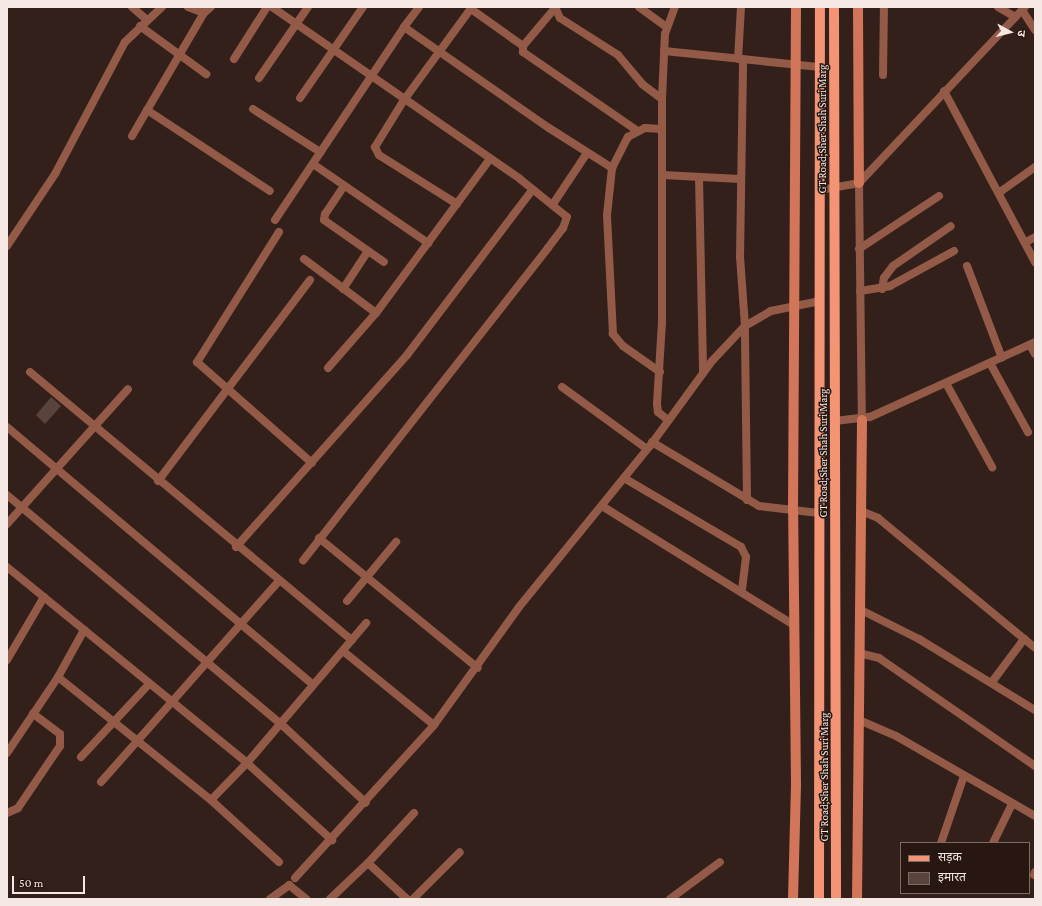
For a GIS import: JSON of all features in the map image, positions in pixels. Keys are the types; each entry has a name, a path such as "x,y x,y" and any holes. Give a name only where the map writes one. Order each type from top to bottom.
{"main road":[{"path":"793,899 796,785 793,511 796,306 796,7"},
{"name":"GT Road;Sher Shah Suri Marg","path":"819,899 820,7"},
{"name":"GT Road;Sher Shah Suri Marg","path":"834,7 836,899"},
{"path":"858,7 859,183"},
{"path":"858,899 858,653 862,420"}],"street":[{"path":"132,7 147,20"},
{"path":"7,246 55,174 107,71 125,42 140,26 162,7"},
{"path":"132,136 207,10 188,7"},
{"path":"234,59 267,7"},
{"path":"272,7 371,78 533,189 566,216 563,228 426,406 319,538 303,560"},
{"path":"259,78 308,7"},
{"path":"300,98 331,50 363,7"},
{"path":"275,220 404,27 419,7"},
{"path":"639,7 667,26"},
{"path":"668,420 658,410 660,372 662,99 664,51 667,26 675,7"},
{"path":"741,7 740,179 745,326 747,500"},
{"path":"883,75 884,7"},
{"path":"998,7 1015,17"},
{"path":"457,204 376,150 378,139 404,100 471,8 523,46"},
{"path":"662,99 637,80 618,55 560,18 555,8 523,46 523,52 532,59 636,130 662,129"},
{"path":"820,190 859,183 944,91 1023,9 1035,30"},
{"path":"140,26 206,74"},
{"path":"404,27 587,153 612,168"},
{"path":"664,51 820,67"},
{"path":"944,91 1000,192 1035,262"},
{"path":"253,109 320,152"},
{"path":"147,110 270,191"},
{"path":"636,130 628,137 612,168 607,215 613,334 623,346 660,372"},
{"path":"553,204 587,153"},
{"path":"328,368 376,313 490,159"},
{"path":"313,164 428,243"},
{"path":"1000,192 1035,167"},
{"path":"662,175 740,179"},
{"path":"699,177 703,373"},
{"path":"859,183 862,420"},
{"path":"344,186 324,214 324,220 384,262"},
{"path":"236,547 407,355 533,189"},
{"path":"859,249 939,196"},
{"path":"882,289 884,278 893,266 951,226"},
{"path":"279,232 198,357 199,366 312,463"},
{"path":"1026,242 1035,237"},
{"path":"343,289 368,251"},
{"path":"860,291 882,289 954,251"},
{"path":"304,259 376,313"},
{"path":"967,266 1002,358"},
{"path":"158,481 228,391 310,280"},
{"path":"295,878 366,803 434,725 478,668 519,607 650,446 703,373 745,326 771,311 820,301"},
{"path":"835,421 862,420 947,385 1032,343 1035,354"},
{"path":"990,363 1028,432"},
{"path":"30,372 236,547 352,640"},
{"path":"947,385 992,467"},
{"path":"562,388 650,446 747,500 770,509 820,512"},
{"path":"7,524 128,389"},
{"path":"7,427 143,544 242,623 313,685"},
{"path":"624,478 741,547 746,557 742,592"},
{"path":"7,495 280,724 366,803"},
{"path":"602,506 794,625"},
{"path":"861,511 878,518 1035,648"},
{"path":"319,538 478,668"},
{"path":"347,601 368,578 396,542"},
{"path":"7,567 247,763 332,840"},
{"path":"101,782 279,581"},
{"path":"7,660 44,597"},
{"path":"859,609 992,682 1035,710"},
{"path":"211,800 247,763 366,623"},
{"path":"7,753 58,677 84,630"},
{"path":"992,682 1024,639"},
{"path":"343,651 434,725"},
{"path":"858,653 879,658 1035,766"},
{"path":"58,677 211,800 279,862"},
{"path":"81,757 149,684"},
{"path":"7,813 18,808 60,746 60,734 33,714"},
{"path":"859,720 896,736 1035,816"},
{"path":"941,842 964,776"},
{"path":"993,842 1012,804"},
{"path":"330,899 368,863 414,813"},
{"path":"413,899 460,852"},
{"path":"670,899 720,862"},
{"path":"368,863 407,899"},
{"path":"270,899 289,885 306,899"}],"building":[{"path":"51,397 61,406 45,424 36,415"}]}
